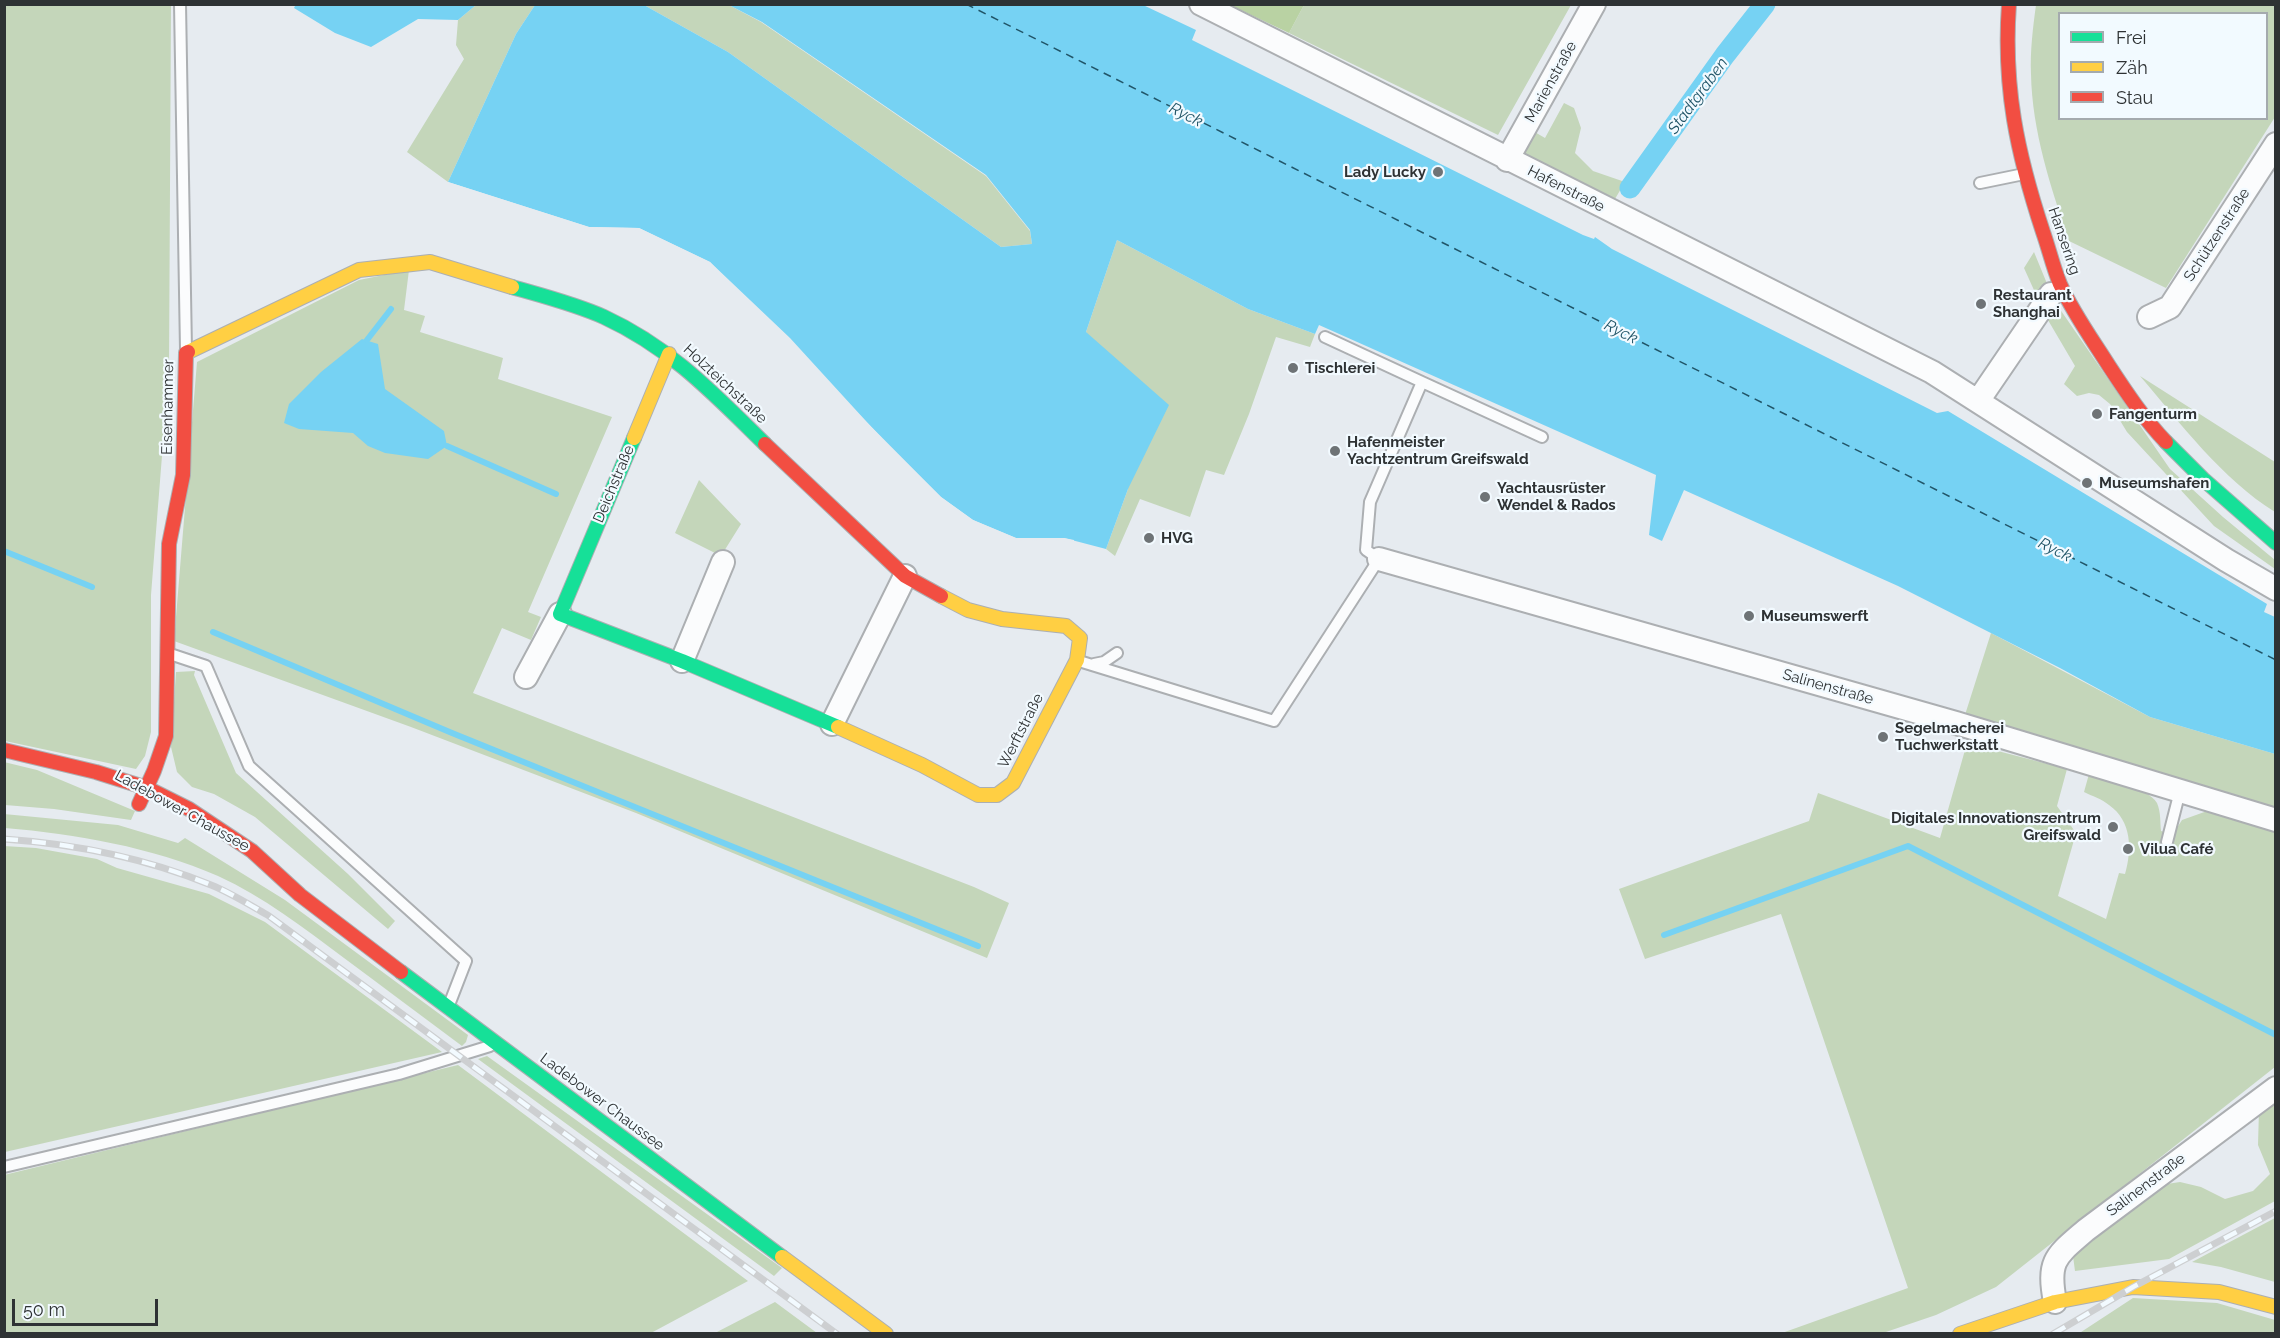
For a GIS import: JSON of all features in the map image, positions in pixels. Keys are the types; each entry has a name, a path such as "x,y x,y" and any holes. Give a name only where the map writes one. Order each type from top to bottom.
{"street":[{"name":"Hafenstraße","path":"1201,4 1932,372 2186,535 2276,589"},
{"name":"Marienstraße","path":"1507,160 1594,4"},
{"name":"Hansering","path":"2009,4 2006,80 2012,125 2024,174 2060,282 2122,385 2161,437 2206,483 2276,543"},
{"name":"Schützenstraße","path":"2149,317 2170,308 2276,144"},
{"name":"Holzteichstraße","path":"186,353 359,270 430,262 602,316 638,334 669,354 704,384 790,470 905,576 968,610 1002,619 1066,626 1080,638 1077,660"},
{"path":"1978,401 2051,294"},
{"name":"Eisenhammer","path":"134,802 147,788 166,736 169,544 183,475 186,353"},
{"name":"Deichstraße","path":"526,677 560,615 669,354"},
{"name":"Hansering","path":"2258,527 2276,537"},
{"name":"Salinenstraße","path":"1379,559 1956,723 2276,820"},
{"path":"682,661 723,562"},
{"path":"560,615 682,661 832,724 905,576"},
{"name":"Werftstraße","path":"832,724 922,765 978,795 998,795 1013,783 1077,660"},
{"name":"Ladebower Chaussee","path":"4,750 96,772 147,788 189,809 223,830 252,851 300,895 448,1008 886,1334"},
{"name":"Ladebower Chaussee","path":"46,760 134,802"},
{"name":"Ladebower Chaussee","path":"250,868 300,895"},
{"name":"Salinenstraße","path":"2055,1302 2052,1269 2060,1253 2086,1230 2276,1088"},
{"path":"1960,1334 2055,1302 2133,1287 2219,1292 2276,1307"}],"lane":[{"name":"Eisenhammer","path":"180,4 186,353"},
{"path":"1980,183 2024,174"},
{"path":"1325,338 1542,437"},
{"path":"1077,660 1274,721 1379,559 1366,550 1370,502 1422,382"},
{"path":"168,653 206,666 249,766 466,961 448,1008"},
{"path":"1092,665 1104,662 1117,653"},
{"path":"2167,842 2180,791"},
{"path":"4,1167 399,1074 496,1044"}],"green space":[{"path":"1304,4 1289,33 1230,5"},
{"path":"4,5 171,5 169,367 151,595 151,732 145,756 136,769 5,741"},
{"path":"476,5 535,5 516,34 448,182 407,152 464,59 456,45 458,20"},
{"path":"644,5 729,5 761,22 986,176 1030,231 1032,244 1001,247 728,52"},
{"path":"1304,5 1571,5 1498,135 1289,33"},
{"path":"2036,5 2275,5 2275,117 2166,288 2069,241 2049,180 2035,117 2032,95 2032,39"},
{"path":"1564,103 1574,108 1581,128 1575,153 1593,171 1625,182 1612,204 1524,155 1528,139 1533,131 1545,138"},
{"path":"1117,240 1248,309 1315,334 1310,347 1276,337 1249,414 1224,475 1206,470 1190,517 1140,499 1115,556 1106,549 1128,489 1086,332"},
{"path":"2034,252 2048,286 2038,299 2024,268"},
{"path":"409,270 404,310 425,316 420,332 503,358 498,379 612,417 528,612 541,617 531,640 502,628 473,693 974,887 1009,903 987,958 636,813 411,727 174,641 197,362 359,280"},
{"path":"2055,302 2170,469 2275,560 2275,569 2214,526 2127,432 2110,404 2099,395 2089,393 2077,396 2064,384 2075,366 2045,315"},
{"path":"2140,376 2275,462 2275,512 2237,484 2220,467"},
{"path":"699,480 741,524 721,556 675,533"},
{"path":"1991,633 2150,717 2275,754 2275,809 1964,718"},
{"path":"195,671 194,675 236,773 348,874 395,921 388,929 255,817 214,794 192,787 177,772 171,747 176,672"},
{"path":"1967,743 2067,769 2057,806 2076,833 2058,896 2106,919 2119,873 2125,874 2129,855 2128,836 2117,812 2103,801 2084,792 2089,774 2136,788 2152,797 2160,813 2161,831 2173,834 2182,820 2210,810 2275,828 2275,1067 1996,1287 1936,1315 1883,1333 1782,1333 1908,1288 1781,914 1645,959 1619,889 1809,821 1818,793 1940,838"},
{"path":"4,762 37,770 135,811 131,820 54,809 5,805"},
{"path":"4,814 118,825 178,843 185,838 285,900 468,1035 466,1042 462,1046 299,924 235,884 193,866 113,843 5,828"},
{"path":"4,846 36,848 97,859 117,868 209,894 265,922 442,1052 5,1152"},
{"path":"487,1056 782,1268 774,1276 478,1059"},
{"path":"458,1065 748,1281 651,1333 5,1333 4,1175"},
{"path":"2275,1098 2275,1201 2169,1259 2075,1271 2073,1256 2079,1242 2154,1186 2180,1182 2201,1187 2225,1199 2253,1191 2270,1174 2258,1145 2259,1110"},
{"path":"2275,1218 2275,1282 2221,1267 2192,1262"},
{"path":"2133,1298 2217,1303 2275,1320 2275,1333 2078,1334"},
{"path":"775,1302 817,1333 715,1333"}],"water":[{"path":"296,4 476,5 458,20 418,19 371,47 335,33 294,8"},
{"name":"Ryck","path":"535,5 644,5 728,52 1001,247 1032,244 1030,230 986,175 762,22 729,5 1143,5 1196,30 1192,40 1583,235 1594,239 1595,237 1612,249 1937,413 1948,411 2267,604 2264,612 2275,617 2275,754 2150,717 2060,668 1898,586 1684,490 1662,541 1649,535 1656,475 1319,325 1315,334 1248,309 1117,240 1086,332 1169,405 1128,489 1106,549 1064,538 1016,538 973,520 941,497 886,443 790,338 710,262 639,228 589,227 448,182 516,34"},
{"path":"362,339 378,344 385,389 444,431 447,446 428,459 385,453 368,446 353,433 299,429 284,423 289,404 321,372"}],"pier":[{"path":"448,182 589,227 639,228 710,262 766,320 708,265 638,231 588,230 447,184"},
{"path":"814,369 941,497 973,520 1016,538 1064,538 1074,540 1074,543 1016,540 971,523 939,499 884,445"}],"waterway":[{"name":"Stadtgraben","path":"1630,188 1725,55 1765,4"},
{"path":"367,340 391,309"},
{"path":"447,446 556,494"},
{"path":"4,551 92,587"},
{"path":"213,632 452,733 978,946"},
{"path":"1664,935 1908,846 2276,1035"}],"ferry route":[{"path":"966,4 2276,660"}],"railway":[{"path":"4,839 57,844 161,867 218,888 269,916 837,1334"},
{"path":"2053,1334 2133,1287 2276,1211"}],"traffic: fast":[{"path":"512,287 593,312 628,329 671,357 765,444"},
{"path":"634,438 560,614 682,661 838,727"},
{"path":"2166,442 2203,479 2276,543"},
{"path":"401,972 782,1257"}],"traffic: slow":[{"path":"188,352 359,270 430,262 512,287"},
{"path":"634,438 669,354"},
{"path":"838,727 922,765 978,795 997,795 1013,783 1077,660 1080,638 1066,626 1002,619 968,610 941,596"},
{"path":"782,1257 886,1334"},
{"path":"1960,1334 2055,1302 2133,1287 2219,1292 2276,1307"}],"traffic: jam":[{"path":"2009,4 2008,64 2019,147 2058,278 2077,316 2115,376 2166,442"},
{"path":"139,804 166,736 169,544 183,475 186,353 188,352"},
{"path":"765,444 905,576 941,596"},
{"path":"4,750 96,772 147,788 189,809 252,851 300,895 401,972"}],"place":[{"name":"Lady Lucky","path":"1438,172"},
{"name":"Restaurant Shanghai","path":"1981,304"},
{"name":"Tischlerei","path":"1293,368"},
{"name":"Fangenturm","path":"2097,414"},
{"name":"Hafenmeister Yachtzentrum Greifswald","path":"1335,451"},
{"name":"Museumshafen","path":"2087,483"},
{"name":"Yachtausrüster Wendel & Rados","path":"1485,497"},
{"name":"HVG","path":"1149,538"},
{"name":"Museumswerft","path":"1749,616"},
{"name":"Segelmacherei Tuchwerkstatt","path":"1883,737"},
{"name":"Digitales Innovationszentrum Greifswald","path":"2113,827"},
{"name":"Vilua Café","path":"2128,849"}]}
